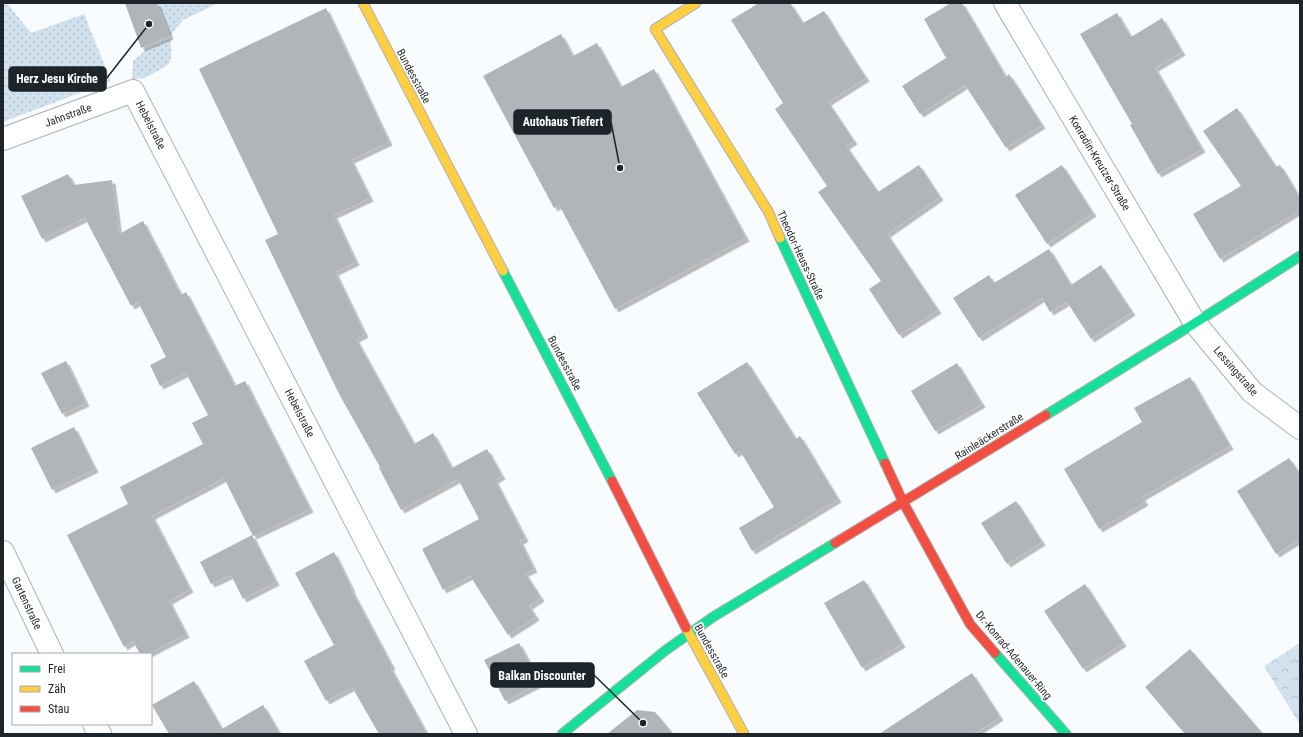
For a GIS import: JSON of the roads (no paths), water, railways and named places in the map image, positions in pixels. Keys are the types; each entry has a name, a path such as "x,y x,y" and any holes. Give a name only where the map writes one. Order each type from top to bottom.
{"street":[{"name":"Bundesstraße","path":"363,3 585,427 689,633 744,734"},
{"name":"Theodor-Heuss-Straße","path":"696,3 655,29 768,211 903,502"},
{"name":"Konradin-Kreutzer-Straße","path":"1004,3 1195,323"},
{"name":"Jahnstraße","path":"3,139 133,92"},
{"name":"Hebelstraße","path":"133,92 466,734"},
{"name":"Rainleäckerstraße","path":"562,734 689,633 713,617 1195,323 1300,256"},
{"name":"Lessingstraße","path":"1195,323 1252,392 1300,428"},
{"name":"Dr.-Konrad-Adenauer-Ring","path":"903,502 970,624 1066,734"},
{"name":"Gartenstraße","path":"3,552 52,653"},
{"path":"95,725 100,734"}],"place":[{"name":"Herz Jesu Kirche","path":"149,24"},
{"name":"Autohaus Tiefert","path":"620,168"},
{"name":"Balkan Discounter","path":"643,723"}]}
